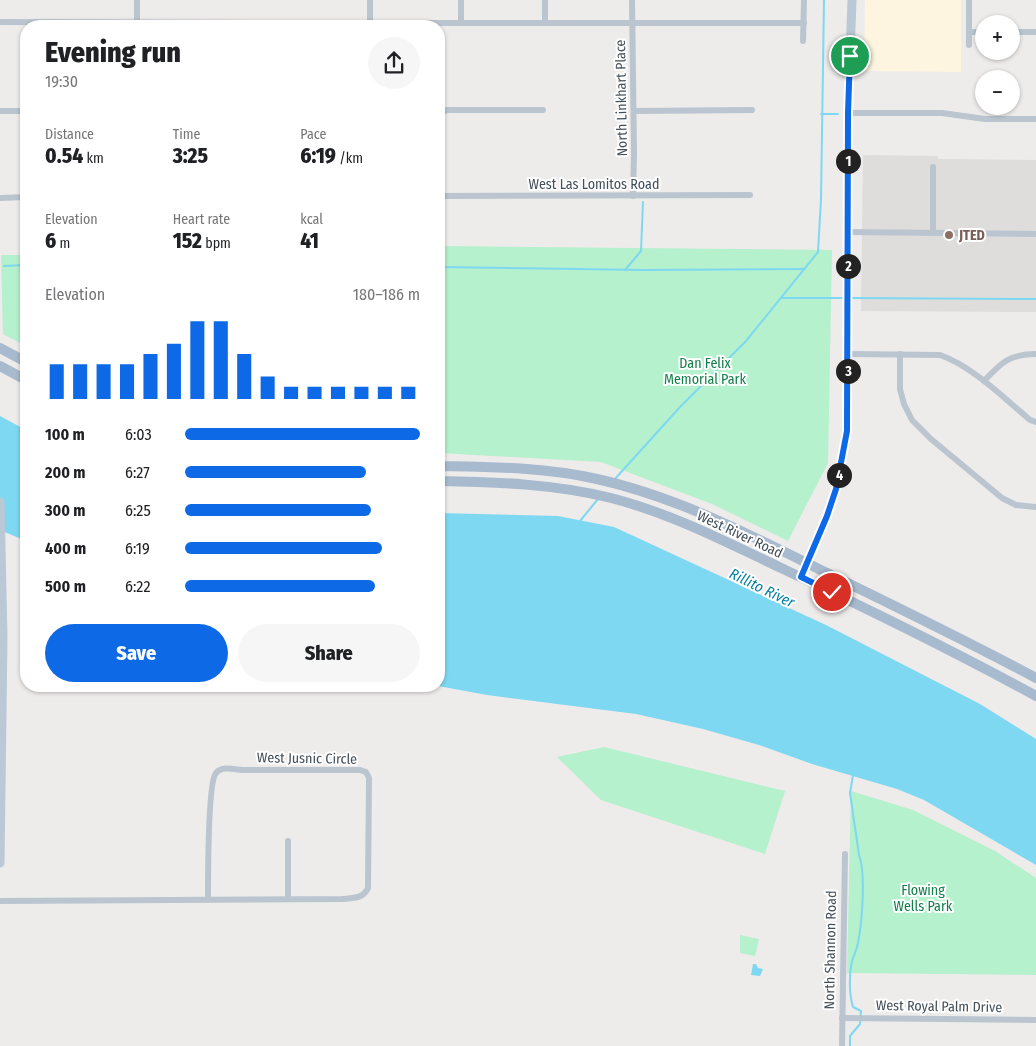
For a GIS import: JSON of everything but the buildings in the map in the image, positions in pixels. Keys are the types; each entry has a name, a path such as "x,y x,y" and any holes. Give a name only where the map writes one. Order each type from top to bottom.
{"main road":[{"path":"0,348 20,359"},
{"path":"0,366 20,377"},
{"name":"West River Road","path":"445,466 550,470 641,490 695,510 807,563 989,652 1036,678"},
{"name":"West River Road","path":"445,481 546,486 584,492 612,498 679,520 801,577 992,672 1036,696"}],"street":[{"path":"137,0 137,20"},
{"path":"370,0 370,20"},
{"path":"461,0 461,23"},
{"path":"545,0 545,23"},
{"name":"North Linkhart Place","path":"632,0 633,196"},
{"path":"804,0 804,41"},
{"path":"801,577 827,516 836,489 847,431 848,113 852,0"},
{"path":"969,0 969,45"},
{"path":"0,22 20,22"},
{"path":"445,23 804,23"},
{"path":"969,32 975,32"},
{"path":"1020,32 1036,32"},
{"path":"445,111 543,110"},
{"path":"634,110 752,110"},
{"path":"0,111 20,111"},
{"path":"848,113 942,113 985,119 1036,119"},
{"path":"933,233 934,166"},
{"name":"West Las Lomitos Road","path":"445,196 750,195"},
{"path":"0,198 20,197"},
{"path":"848,232 1036,234"},
{"path":"848,354 940,355 952,359 984,381 1030,420 1036,422"},
{"path":"900,354 900,389 904,404 912,420 931,439 1002,498 1016,505 1036,507"},
{"path":"984,381 1002,362 1018,356 1036,354"},
{"path":"0,502 0,862"},
{"name":"West Jusnic Circle","path":"0,901 208,900 288,899 342,899 365,897 368,888 368,770 216,769 210,817 208,900"},
{"path":"288,841 288,899"},
{"name":"North Shannon Road","path":"842,1046 845,854"},
{"name":"West Royal Palm Drive","path":"842,1018 1036,1020"}],"shaded area":[{"path":"865,0 961,0 961,72 864,71"},
{"name":"JTED","path":"863,155 938,156 938,159 1036,160 1036,312 861,311"}],"green space":[{"name":"Dan Felix Memorial Park","path":"445,246 832,250 828,463 788,541 712,504 601,462 445,453"},
{"path":"1,255 20,255 20,343 3,334"},
{"path":"604,747 785,791 765,854 601,800 557,757"},
{"name":"Flowing Wells Park","path":"851,791 913,810 995,851 1036,878 1036,975 847,973"},
{"path":"740,935 759,939 755,956 740,953"}],"water":[{"path":"0,416 20,427 20,538 0,530"},
{"path":"445,513 558,516 614,527 826,625 980,704 1036,739 1036,865 924,800 897,789 812,764 759,745 703,729 636,714 487,695 445,687"},
{"path":"753,964 763,969 760,976 751,975"}],"waterway":[{"path":"614,480 680,407 746,341 818,252 821,199 824,0"},
{"path":"821,114 838,114"},
{"path":"625,270 641,251 643,202"},
{"path":"4,266 20,265"},
{"path":"445,267 645,270 805,269"},
{"path":"781,298 844,298"},
{"path":"851,298 1036,299"},
{"path":"580,521 598,499"},
{"path":"850,1046 850,1036 860,1024 861,1011 853,1007 850,978 859,934 863,885 850,793 853,775"}],"place":[{"name":"JTED","path":"949,235"}],"route":[{"path":"832,592 801,577 827,516 836,489 847,431 848,113 850,56"}],"water label":[{"name":"Rillito River","path":"762,588"}]}
